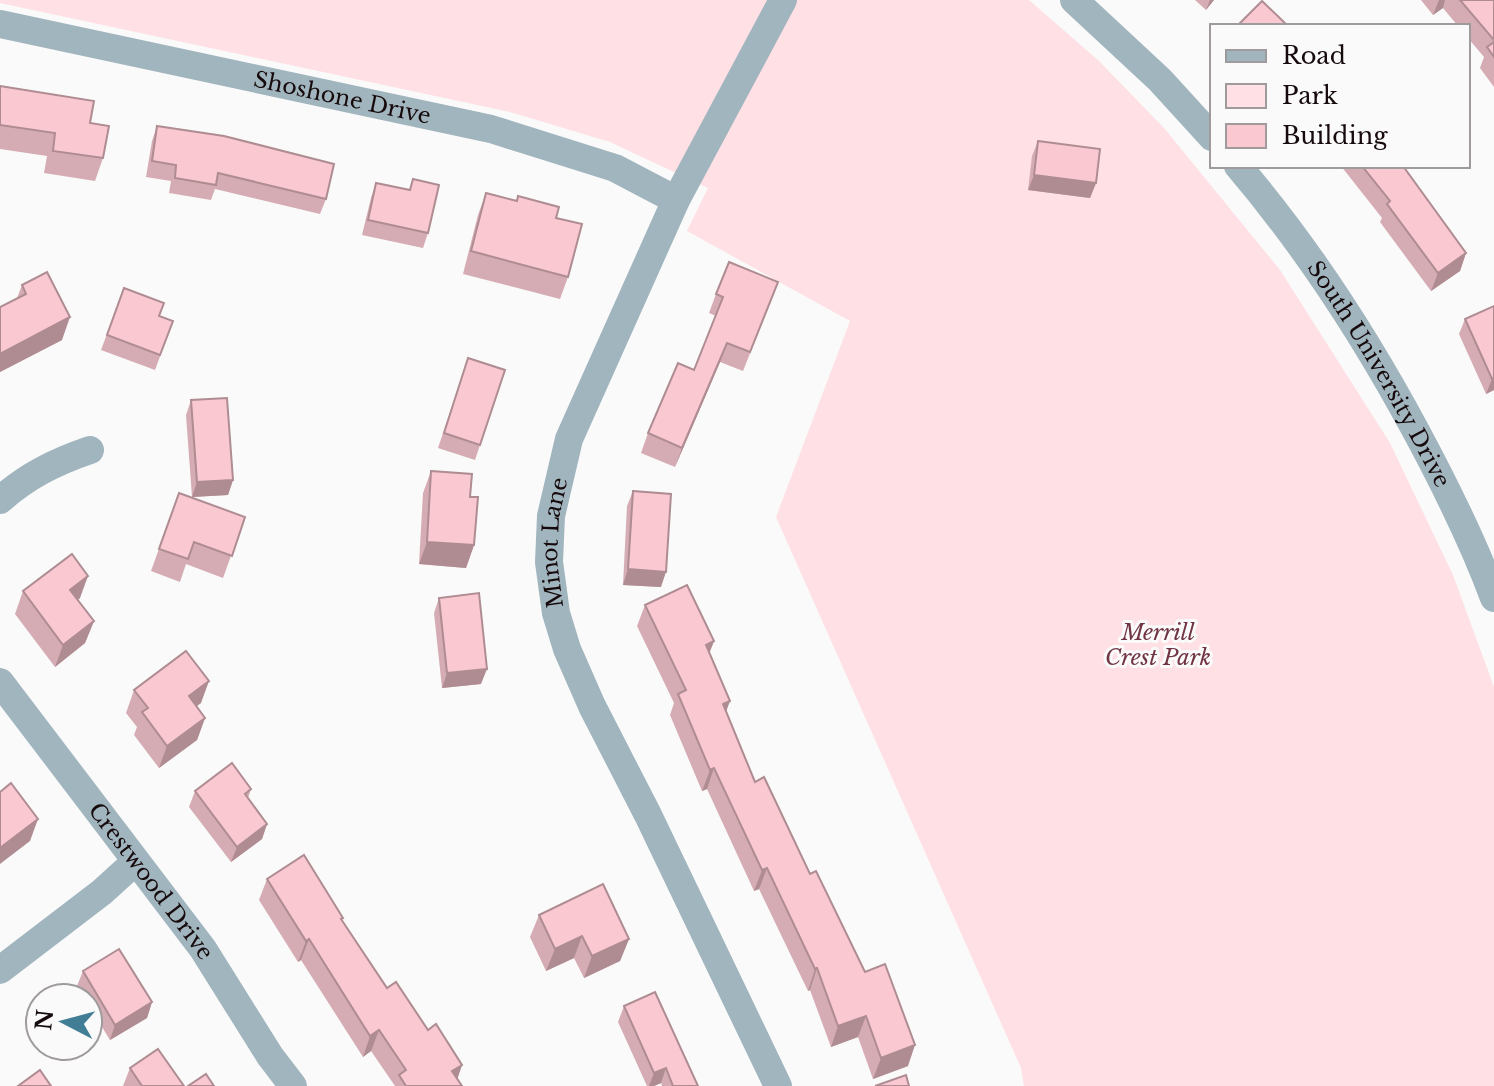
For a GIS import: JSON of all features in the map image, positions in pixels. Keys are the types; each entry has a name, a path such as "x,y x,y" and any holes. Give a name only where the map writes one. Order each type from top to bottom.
{"street":[{"name":"Minot Lane","path":"778,1086 592,706 567,649 550,582 551,516 569,439 676,200 783,0"},
{"path":"1074,0 1160,80 1210,135"},
{"name":"Shoshone Drive","path":"0,24 491,129 615,168 676,200"},
{"name":"South University Drive","path":"1240,168 1319,271 1384,371 1452,498 1494,598"},
{"path":"0,500 22,480 59,461 90,450"},
{"name":"Crestwood Drive","path":"0,682 203,949 270,1056 293,1086"},
{"path":"0,970 102,892 135,862"}],"green space":[{"name":"Merrill Crest Park","path":"0,0 1029,0 1099,61 1164,128 1280,270 1390,443 1453,575 1494,687 1494,1086 1024,1086 1021,1068 776,517 850,321 687,231 708,188 610,142 510,112 0,3"}],"building":[{"path":"1460,0 1494,0 1494,40"},
{"path":"1262,1 1286,24 1239,24"},
{"path":"1494,42 1494,57 1487,47"},
{"path":"0,86 94,101 90,123 109,126 103,158 53,151 55,133 0,125"},
{"path":"157,126 224,136 334,164 326,199 218,173 216,185 175,178 176,165 152,161"},
{"path":"1038,141 1100,149 1096,183 1034,175"},
{"path":"1364,168 1404,168 1466,253 1438,273 1387,204 1390,201"},
{"path":"413,179 439,185 428,233 368,220 376,183 410,190"},
{"path":"486,193 517,201 518,196 559,207 556,218 582,224 568,277 471,251"},
{"path":"729,262 778,282 750,352 727,343 682,448 648,433 678,363 694,370 723,297 716,294"},
{"path":"47,272 70,317 0,354 0,307 26,294 22,285"},
{"path":"124,288 164,303 159,316 173,321 160,355 107,335"},
{"path":"1494,306 1494,378 1492,379 1465,319"},
{"path":"468,358 505,370 480,445 444,433"},
{"path":"227,398 233,480 197,482 191,400"},
{"path":"431,471 472,474 470,497 478,497 474,545 427,542"},
{"path":"633,491 671,494 666,572 628,569"},
{"path":"179,493 245,517 232,556 194,542 188,559 159,549"},
{"path":"72,554 88,576 70,590 94,621 63,645 23,591"},
{"path":"687,585 714,641 706,645 730,701 723,704 755,782 764,777 810,874 816,871 865,972 885,964 915,1045 881,1058 866,1016 838,1026 817,968 767,868 762,870 714,768 710,770 678,694 686,690 645,605"},
{"path":"479,593 487,669 447,673 439,598"},
{"path":"186,651 209,681 189,696 205,718 167,746 142,712 148,708 134,690"},
{"path":"232,763 251,789 245,794 267,824 237,847 195,791"},
{"path":"11,783 38,819 0,848 0,792"},
{"path":"304,855 341,919 387,988 396,982 428,1030 436,1024 462,1065 452,1071 462,1086 406,1086 399,1075 406,1070 379,1030 370,1036 267,879"},
{"path":"603,884 629,939 592,956 582,936 555,949 539,915"},
{"path":"119,949 152,1002 115,1025 104,1006 104,982 90,982 83,971"},
{"path":"655,992 698,1086 673,1086 666,1068 654,1073 624,1006"},
{"path":"158,1049 184,1086 142,1086 130,1068"},
{"path":"40,1070 51,1086 18,1086"},
{"path":"206,1074 214,1086 188,1086"},
{"path":"906,1075 909,1086 875,1086"}]}
